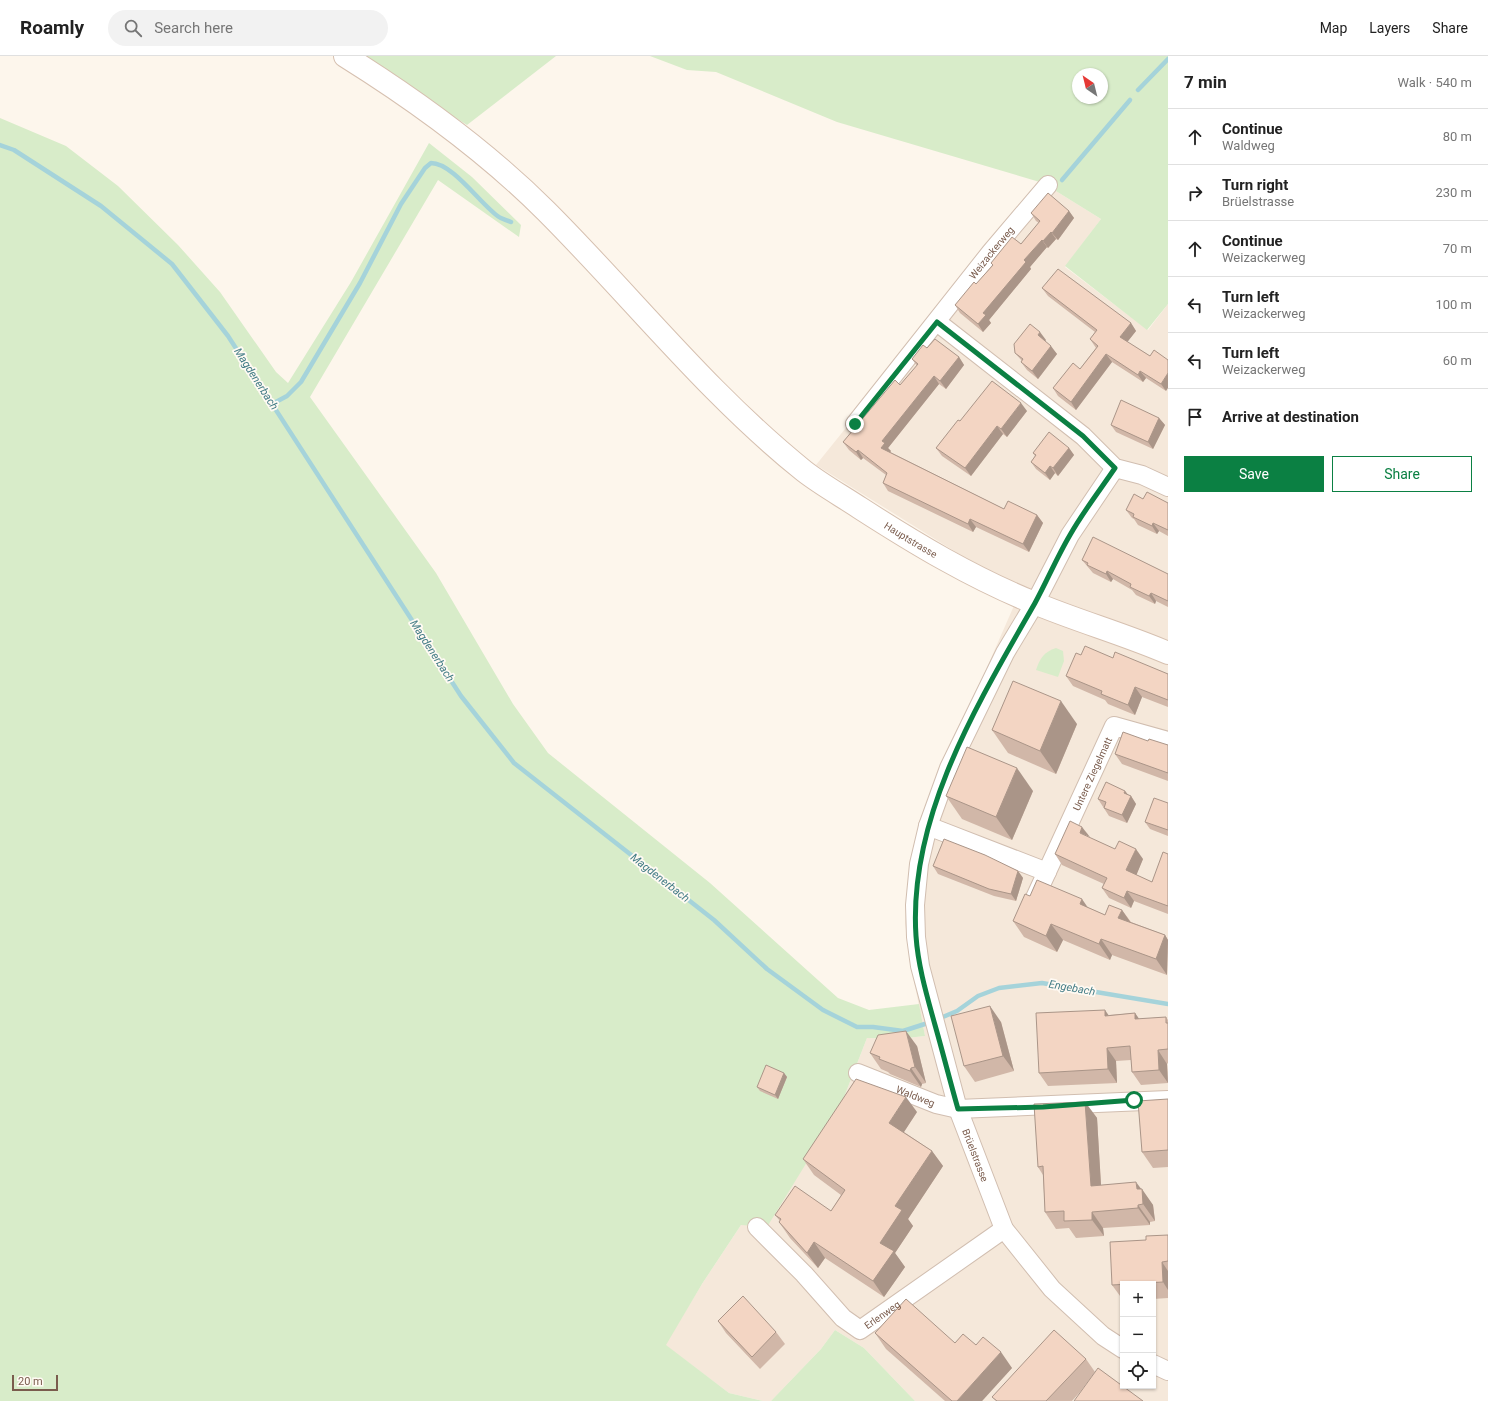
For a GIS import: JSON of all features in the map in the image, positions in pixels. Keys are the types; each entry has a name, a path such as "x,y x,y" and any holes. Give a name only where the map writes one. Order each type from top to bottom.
{"main road":[{"name":"Hauptstrasse","path":"346,56 396,88 464,139 500,169 562,228 735,412 806,472 916,544 968,573 1035,603 1131,637 1168,653"}],"street":[{"name":"Weizackerweg","path":"855,424 1048,185"},
{"path":"937,322 1083,436 1115,468 1142,475 1168,487"},
{"path":"1035,603 1070,535 1115,468"},
{"name":"Brüelstrasse","path":"1035,603 1005,653 949,768 928,826 919,864 915,906 916,937 929,1003 958,1109 1004,1229 1052,1289 1103,1336 1120,1347"},
{"name":"Untere Ziegelmatt","path":"1034,900 1114,726 1168,741"},
{"path":"928,826 1047,872"},
{"name":"Waldweg","path":"858,1073 936,1104 958,1109 1043,1107 1134,1100 1168,1100"},
{"name":"Erlenweg","path":"757,1227 804,1274 844,1318 860,1330 1004,1229"},
{"path":"1156,1366 1168,1372"}],"shaded area":[{"path":"1043,183 1101,219 1065,267 1148,330 1168,304 1168,1401 915,1401 864,1348 835,1330 821,1349 771,1401 763,1401 729,1393 665,1345 702,1284 741,1225 818,1141 839,1110 867,1038 898,1039 925,1036 911,966 905,923 908,881 920,830 967,713 1020,592 816,465"}],"green space":[{"path":"357,56 556,56 467,125"},
{"path":"650,56 1168,56 1168,304 1147,330 1065,266 1101,219 1043,183 837,122 716,72 687,70"},
{"path":"0,118 66,146 118,186 178,245 220,292 276,372 288,383 351,282 429,143 472,177 521,225 519,237 438,180 310,397 436,573 513,704 548,753 710,883 838,998 869,1010 919,1004 925,1036 898,1039 867,1038 839,1110 767,1227 741,1225 702,1284 666,1345 729,1393 763,1401 0,1401"},
{"path":"1056,648 1063,651 1064,661 1058,677 1036,670 1043,656 1048,651"},
{"path":"835,1330 864,1348 915,1401 771,1401 821,1349"}],"building":[{"path":"1048,193 1069,211 1052,233 1051,232 1043,241 1042,240 1024,260 1026,262 983,313 986,315 978,324 955,305 974,282 976,284 993,265 991,263 1012,237 1021,244 1040,221 1031,213"},
{"path":"1058,269 1131,323 1120,337 1150,356 1154,350 1168,360 1168,373 1161,384 1140,371 1138,375 1106,354 1071,402 1053,388 1073,363 1080,369 1098,346 1090,339 1097,330 1042,288"},
{"path":"1030,324 1040,332 1038,335 1051,346 1032,371 1021,362 1023,359 1015,353 1014,344"},
{"path":"935,339 959,357 940,381 934,376 882,441 885,443 881,448 1004,509 1008,501 1037,515 1023,544 970,519 968,524 883,483 887,473 858,450 856,452 843,442 895,380 900,385 918,364 912,359 923,345 927,348"},
{"path":"992,381 1021,403 1001,429 997,426 965,468 936,448"},
{"path":"1121,400 1159,418 1148,442 1111,425"},
{"path":"1049,432 1069,448 1053,468 1050,466 1045,473 1031,462 1036,455 1033,453"},
{"path":"1147,492 1168,503 1168,530 1153,523 1152,526 1133,517 1134,514 1126,510 1134,494 1143,499"},
{"path":"1093,537 1168,574 1168,601 1151,593 1149,596 1130,587 1131,584 1107,571 1106,574 1087,565 1088,563 1082,560"},
{"path":"1085,646 1113,658 1115,652 1168,674 1168,700 1135,687 1128,705 1101,694 1102,691 1066,676 1076,653 1081,655"},
{"path":"1013,681 1061,701 1040,751 992,730"},
{"path":"1123,732 1148,741 1149,739 1168,745 1168,773 1115,754"},
{"path":"967,747 1017,768 996,817 946,796"},
{"path":"1106,782 1125,791 1124,793 1131,796 1122,815 1104,808 1106,802 1098,799"},
{"path":"1154,798 1168,803 1168,830 1145,822"},
{"path":"1070,821 1082,827 1080,833 1115,849 1119,841 1136,849 1126,870 1152,882 1163,852 1168,854 1168,906 1127,891 1124,898 1102,888 1107,878 1055,854"},
{"path":"944,839 985,855 1018,871 1011,894 989,889 933,866"},
{"path":"1037,880 1082,899 1080,904 1105,915 1109,905 1122,910 1118,918 1165,935 1156,959 1101,939 1099,944 1051,924 1046,936 1013,921 1025,894 1030,896"},
{"path":"990,1006 1003,1056 964,1066 951,1016"},
{"path":"1105,1010 1105,1016 1135,1013 1135,1019 1166,1017 1166,1023 1168,1023 1168,1049 1158,1050 1159,1070 1132,1072 1130,1046 1107,1048 1108,1069 1039,1073 1036,1013"},
{"path":"906,1031 915,1067 911,1068 910,1071 879,1059 880,1057 870,1053 878,1035"},
{"path":"766,1065 784,1073 775,1095 757,1087"},
{"path":"856,1079 906,1097 889,1123 932,1151 895,1206 902,1210 880,1243 894,1251 873,1281 814,1242 807,1253 779,1222 781,1219 775,1215 795,1186 831,1211 845,1190 803,1159"},
{"path":"1168,1099 1168,1150 1142,1152 1138,1101"},
{"path":"1085,1102 1091,1186 1136,1182 1137,1189 1142,1189 1143,1204 1138,1205 1138,1208 1092,1212 1092,1220 1064,1221 1064,1211 1045,1212 1043,1166 1038,1167 1034,1104"},
{"path":"1168,1235 1168,1261 1162,1262 1163,1282 1120,1281 1120,1285 1112,1285 1110,1242 1146,1240 1146,1236"},
{"path":"743,1296 776,1332 752,1357 718,1321"},
{"path":"906,1299 955,1343 963,1334 976,1345 983,1337 1001,1352 957,1401 952,1401 875,1333"},
{"path":"1054,1330 1086,1359 1046,1401 997,1401 992,1397"},
{"path":"1098,1368 1120,1384 1120,1389 1127,1389 1143,1401 1074,1401"}],"waterway":[{"path":"1138,90 1168,59"},
{"path":"1062,180 1130,100"},
{"name":"Magdenerbach","path":"0,145 14,150 101,206 172,264 228,336 461,696 514,763 714,920 767,969 823,1010 857,1027 873,1027 903,1031 931,1022"},
{"path":"272,404 287,396 301,382 360,283 401,204 425,168 431,163 440,165 448,170 500,218 511,222"},
{"name":"Engebach","path":"938,1019 957,1011 978,996 999,988 1042,983 1168,1004"}],"route":[{"path":"855,424 937,322 1083,436 1115,468 1070,535 1035,603 1005,653 949,768 928,826 919,864 915,906 916,937 920,966 958,1109 1043,1107 1134,1100"}]}
